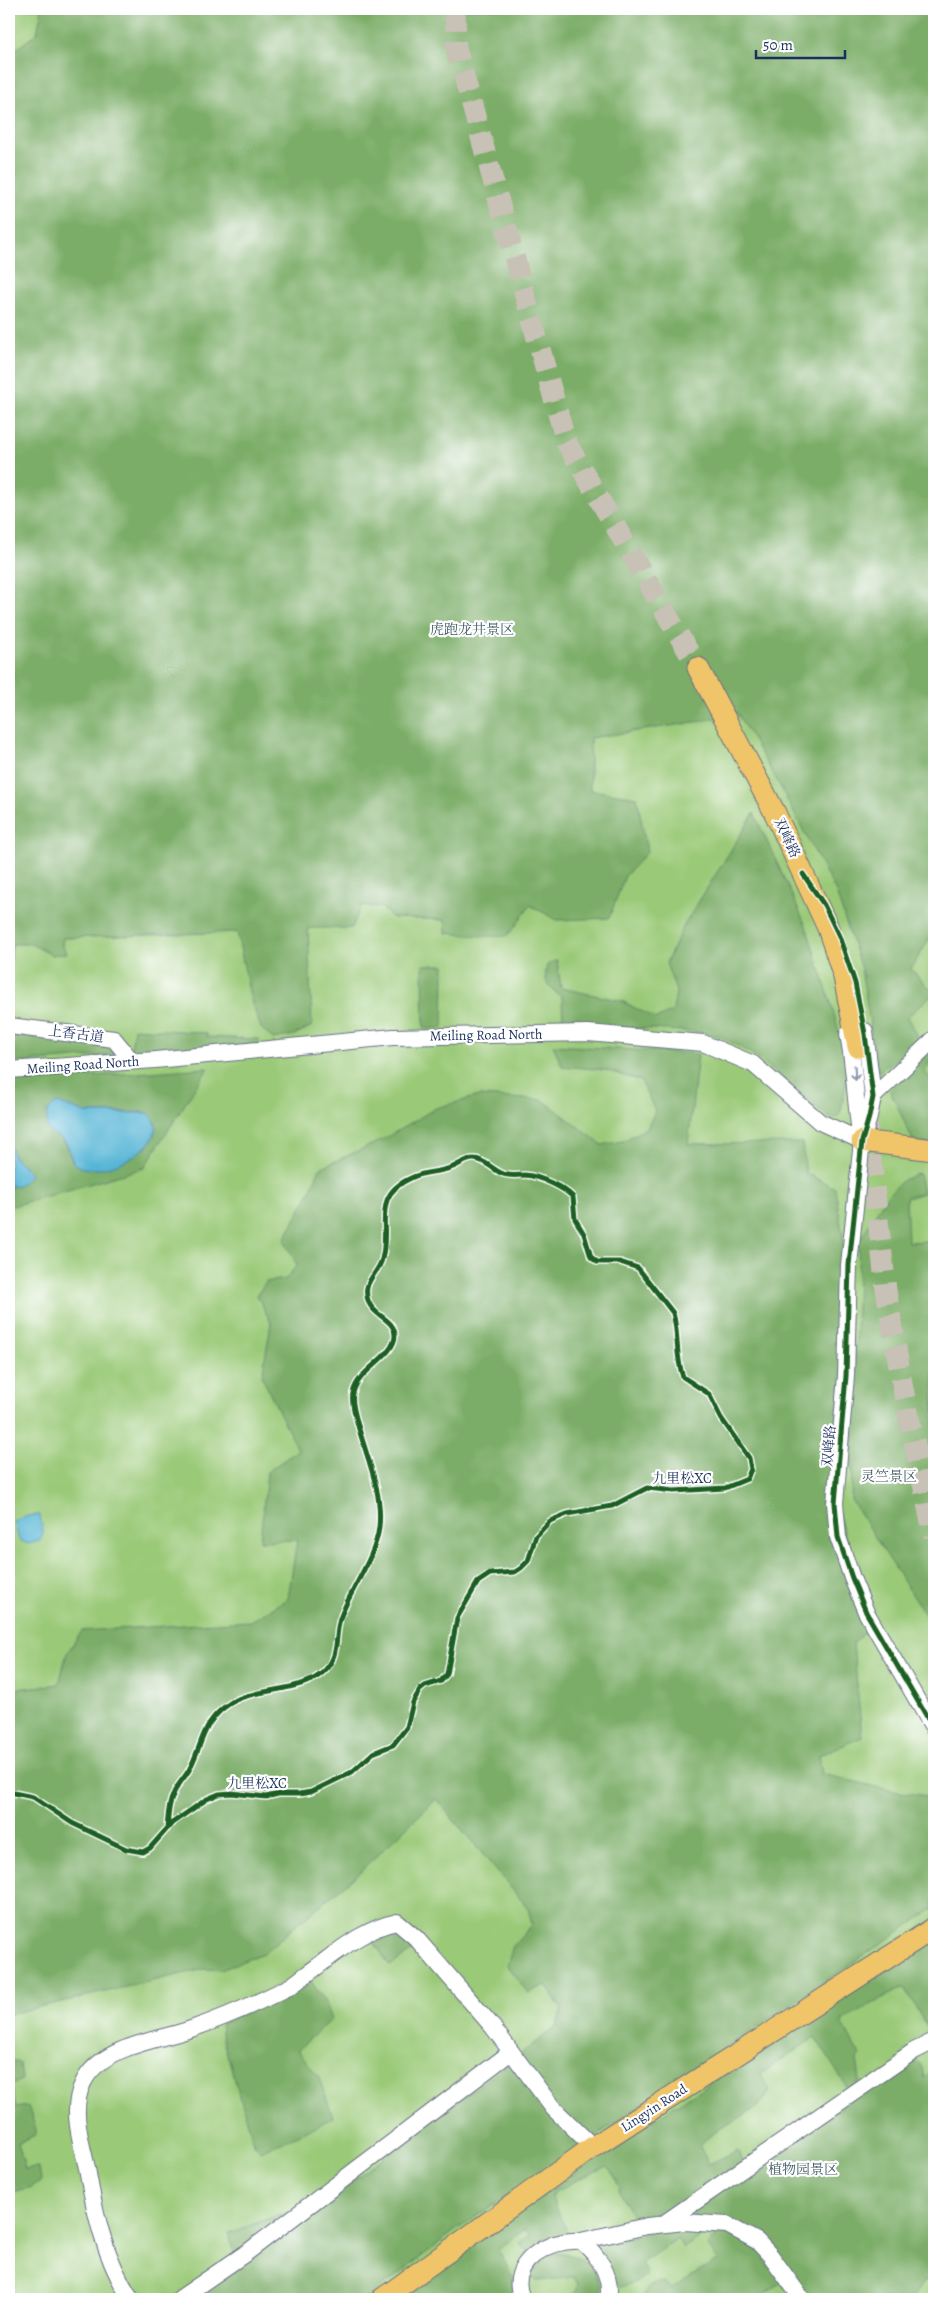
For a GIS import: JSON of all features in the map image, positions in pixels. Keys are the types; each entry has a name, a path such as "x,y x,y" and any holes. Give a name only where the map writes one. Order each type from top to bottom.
{"main road":[{"name":"双峰路","path":"698,668 775,812 828,928 844,977 858,1047"},
{"name":"Meiling Road North","path":"862,1141 934,1150"},
{"name":"Lingyin Road","path":"382,2299 593,2147 934,1928"}],"street":[{"path":"803,874 824,905 839,936 854,983 865,1034 873,1097 862,1141"},
{"path":"803,874 841,998 854,1066 857,1116 862,1141"},
{"name":"上香古道","path":"9,1026 114,1039 132,1061"},
{"name":"Meiling Road North","path":"9,1070 132,1061 393,1037 588,1033 702,1043 753,1064 820,1122 862,1141"},
{"path":"873,1097 934,1039"},
{"name":"双峰路","path":"862,1141 849,1266 846,1376 835,1503 838,1537 866,1612 934,1729"},
{"path":"130,2299 120,2283 106,2250 93,2204 76,2109 82,2083 97,2064 127,2048 192,2029 288,1988 363,1933 397,1922 416,1938 492,2026 553,2108 593,2147"},
{"path":"663,2224 914,2051 934,2041"},
{"path":"179,2299 249,2251 511,2052"},
{"path":"522,2299 519,2292 518,2278 522,2267 536,2254 556,2243 581,2242 612,2233 685,2222 727,2224 762,2246 802,2299"},
{"path":"581,2242 590,2249 606,2274 610,2291 608,2299"}],"green space":[{"name":"虎跑龙井景区","path":"9,9 934,9 934,2299 9,2299"},
{"path":"42,9 934,9 934,931 911,969 934,993 907,1017 920,1042 878,1072 861,969 836,892 775,777 737,713 702,721 590,738 590,790 637,797 647,852 625,876 609,918 557,920 530,905 509,934 506,936 488,936 446,933 445,920 393,918 381,907 361,906 352,928 308,928 312,1026 294,1035 273,1039 261,1028 251,1001 237,932 63,938 62,946 67,953 52,955 31,944 12,944 11,959 9,958 9,55 37,33"},
{"path":"754,813 806,926 844,1049 848,1076 840,1114 834,1119 824,1114 757,1057 721,1036 698,1032 607,1026 563,1026 562,997 550,987 546,980 547,965 557,960 561,988 622,1001 656,1019 673,1011 676,991 666,963 683,927"},
{"path":"423,965 444,965 443,1028 424,1029"},
{"path":"134,1028 207,1033 207,1037 258,1039 259,1044 136,1055 131,1051"},
{"path":"9,1035 107,1045 115,1055 9,1063"},
{"path":"553,1045 698,1054 688,1144 802,1143 806,1173 835,1188 843,1237 842,1367 832,1493 872,1625 853,1643 862,1737 819,1755 822,1774 894,1791 934,1797 934,1908 456,2230 366,2299 195,2299 239,2268 229,2233 294,2210 318,2207 556,2027 562,2010 546,1985 528,1993 507,1966 513,1946 532,1925 528,1908 436,1799 358,1874 263,1953 221,1970 204,1969 9,2014 9,1690 59,1684 67,1653 82,1631 251,1621 288,1599 297,1540 260,1541 267,1472 298,1450 262,1377 271,1323 257,1295 266,1282 286,1279 297,1265 284,1240 307,1198 320,1168 382,1140 436,1108 479,1096 543,1100 602,1145 623,1141 648,1127 655,1111 641,1081 605,1070 562,1066"},
{"path":"934,1046 934,1053 925,1072 934,1084 934,1145 913,1141 890,1090"},
{"path":"208,1068 144,1168 9,1207 9,1186 12,1187 25,1167 14,1158 9,1142 9,1082","holes":["58,1103 86,1113 144,1112 149,1115 154,1123 153,1133 146,1148 81,1167 72,1161 67,1146 61,1138"]},
{"name":"灵竺景区","path":"919,1173 923,1193 906,1198 908,1242 934,1241 934,1628 851,1500 859,1241 886,1197 903,1180"},
{"path":"397,1931 415,1949 390,1966 373,1941 389,1932"},
{"path":"934,1939 934,2035 931,2035 906,1989 902,1988 844,2019 842,2023 860,2056 857,2059 860,2081 848,2089 815,2037 760,2074 770,2090 764,2100 747,2114 716,2131 700,2147 709,2164 738,2150 742,2163 664,2217 634,2222 611,2171 606,2166 554,2192 551,2197 569,2235 529,2253 519,2244 530,2235 525,2229 498,2250 510,2273 516,2299 394,2299 524,2205 555,2188 602,2153"},
{"path":"310,1980 322,1997 332,2018 298,2050 319,2078 333,2117 305,2132 260,2151 255,2146 221,2034 222,2023"},
{"name":"植物园景区","path":"911,2059 919,2063 924,2077 934,2070 934,2278 924,2281 912,2299 806,2299 766,2242 681,2220 734,2182 738,2183 792,2146 796,2138"},
{"path":"9,2060 20,2063 22,2080 11,2084 16,2108 28,2106 36,2130 35,2135 18,2143 25,2169 39,2168 41,2180 32,2187 9,2193"},
{"path":"661,2230 712,2230 683,2248 677,2239 641,2263 648,2274 638,2281 615,2289 595,2248 598,2244"},
{"path":"727,2231 757,2249 782,2283 756,2299 646,2299 644,2293 652,2284 664,2282 671,2289 718,2260 708,2247 715,2236"},
{"path":"553,2252 572,2256 588,2265 598,2280 601,2289 601,2299 567,2299 574,2297 578,2285 574,2277 538,2281 531,2278 535,2265"}],"water":[{"path":"58,1103 86,1113 148,1113 155,1123 155,1134 148,1145 121,1162 106,1168 91,1169 78,1166 71,1158 66,1143 47,1129 47,1112"},
{"path":"9,1142 14,1158 25,1167 30,1175 23,1182 15,1186 9,1186"},
{"path":"40,1515 43,1533 40,1541 28,1544 19,1540 14,1522 24,1516"}],"tunnel":[{"path":"455,9 456,48 566,442 698,668"},
{"path":"867,1124 886,1290 903,1389 934,1536"}],"cycle path":[{"path":"803,874 824,905 839,936 855,983 865,1034 873,1097 862,1141 849,1265 846,1376 835,1503 838,1537 866,1612 934,1729"},
{"name":"九里松XC","path":"9,1792 33,1797 72,1823 126,1849 143,1852 150,1848 172,1823 207,1799 219,1794 232,1793 266,1797 278,1794 311,1792 352,1772 373,1753 393,1745 407,1727 413,1702 420,1690 425,1686 441,1681 447,1674 457,1618 478,1582 490,1574 515,1572 521,1568 528,1561 536,1536 550,1521 567,1514 612,1506 647,1488 674,1491 725,1488 747,1479 751,1469 749,1458 721,1418 709,1394 683,1377 673,1313 638,1268 620,1262 597,1262 591,1257 584,1234 575,1219 573,1197 563,1189 531,1176 504,1174 482,1161 472,1159 448,1169 411,1178 398,1185 390,1194 384,1213 382,1259 368,1284 367,1296 372,1308 392,1326 395,1336 389,1350 362,1377 353,1393 354,1412 379,1500 380,1514 377,1538 341,1616 334,1655 327,1668 317,1677 303,1683 289,1688 258,1693 232,1702 214,1717 204,1733 189,1770 171,1799 169,1807 167,1825 167,1829"}]}
